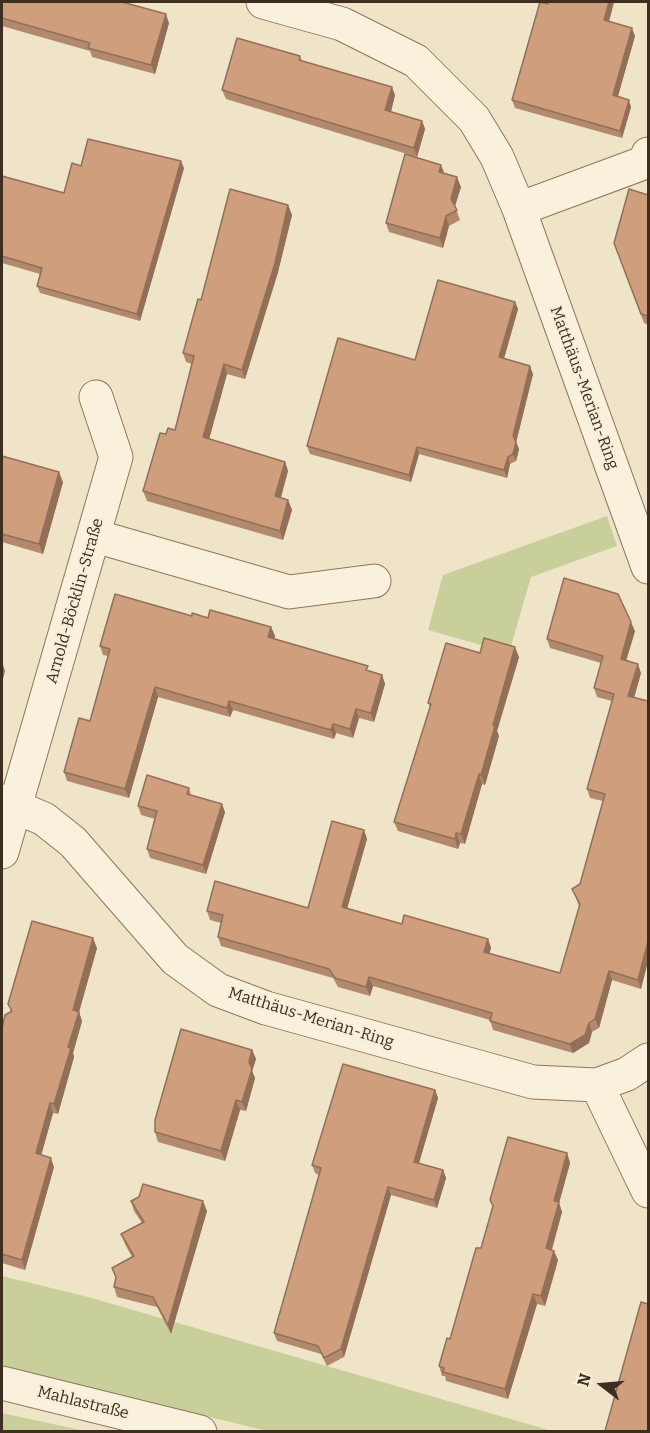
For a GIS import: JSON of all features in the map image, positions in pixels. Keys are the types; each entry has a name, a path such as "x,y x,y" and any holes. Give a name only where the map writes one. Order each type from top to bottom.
{"street":[{"name":"Matthäus-Merian-Ring","path":"262,2 342,24 416,61 474,119 497,157 519,209 648,567"},
{"path":"519,209 646,162 648,154"},
{"name":"Arnold-Böcklin-Straße","path":"2,852 9,803 95,536 116,457 96,397"},
{"path":"95,536 289,592 374,581"},
{"name":"Matthäus-Merian-Ring","path":"9,803 44,819 73,842 175,959 218,990 266,1008 533,1083 597,1085 627,1074 648,1060"},
{"path":"597,1085 648,1191"},
{"name":"Mahlastraße","path":"2,1383 200,1431"}],"green space":[{"path":"607,516 617,546 531,577 509,653 428,630 443,575"},
{"path":"2,1276 88,1297 552,1431 267,1431 20,1371 2,1365"},
{"path":"2,1413 85,1431 2,1431"}],"building":[{"path":"2,2 122,2 166,14 151,65 88,48 90,43 2,18"},
{"path":"540,2 548,4 549,2 609,2 604,20 632,28 613,95 629,100 620,131 512,100"},
{"path":"237,38 300,56 299,60 392,87 385,110 422,121 414,148 222,90"},
{"path":"88,139 181,161 137,314 37,286 42,268 2,256 2,176 64,193 72,163 81,166"},
{"path":"405,154 441,165 439,172 457,177 451,199 457,210 446,216 440,238 386,223"},
{"path":"230,189 288,205 275,263 242,370 224,364 203,437 285,462 275,496 288,500 280,531 143,491 160,433 166,434 168,428 175,430 194,356 183,353 198,299 201,300"},
{"path":"629,189 648,195 648,316 641,314 614,243"},
{"path":"438,280 515,302 499,357 530,366 513,436 516,442 513,454 508,457 504,470 417,447 409,475 307,446 338,338 415,360"},
{"path":"2,456 59,472 39,544 2,534"},
{"path":"564,578 618,594 631,622 621,659 638,664 628,696 648,701 648,941 638,980 609,971 595,1019 589,1023 585,1035 570,1044 490,1021 492,1013 369,977 366,987 335,978 329,969 218,937 223,915 207,911 215,881 308,908 332,821 364,830 342,907 402,924 404,915 488,939 484,952 560,973 580,904 572,889 580,884 605,794 587,789 614,694 594,688 603,656 547,639"},
{"path":"115,594 192,616 192,613 208,618 210,610 271,627 268,637 368,666 366,670 382,675 371,713 356,709 350,729 333,724 331,730 229,701 227,708 155,687 125,789 64,772 79,718 90,721 110,649 100,646"},
{"path":"484,638 515,647 481,775 479,774 461,834 456,833 455,839 394,822 431,704 428,703 446,643 480,653"},
{"path":"147,775 189,788 187,794 222,804 203,865 147,849 157,811 138,806"},
{"path":"32,921 93,938 73,1010 79,1012 68,1047 71,1048 54,1104 50,1103 36,1153 51,1158 22,1260 2,1254 2,1028 5,1015 12,1011 8,1004"},
{"path":"181,1029 252,1050 249,1062 252,1069 242,1102 236,1100 221,1151 155,1132 155,1120"},
{"path":"343,1064 435,1090 414,1162 443,1170 434,1200 388,1187 341,1349 324,1358 318,1346 274,1333 321,1168 312,1165"},
{"path":"508,1137 567,1153 554,1201 559,1202 546,1248 554,1251 541,1296 533,1294 505,1389 443,1372 444,1368 439,1366 447,1338 450,1339 476,1248 481,1248 493,1206 490,1200"},
{"path":"143,1184 203,1201 168,1325 153,1297 114,1287 116,1277 112,1268 134,1256 121,1234 144,1222 131,1201 139,1197"},
{"path":"641,1302 648,1304 648,1431 605,1431"}]}
